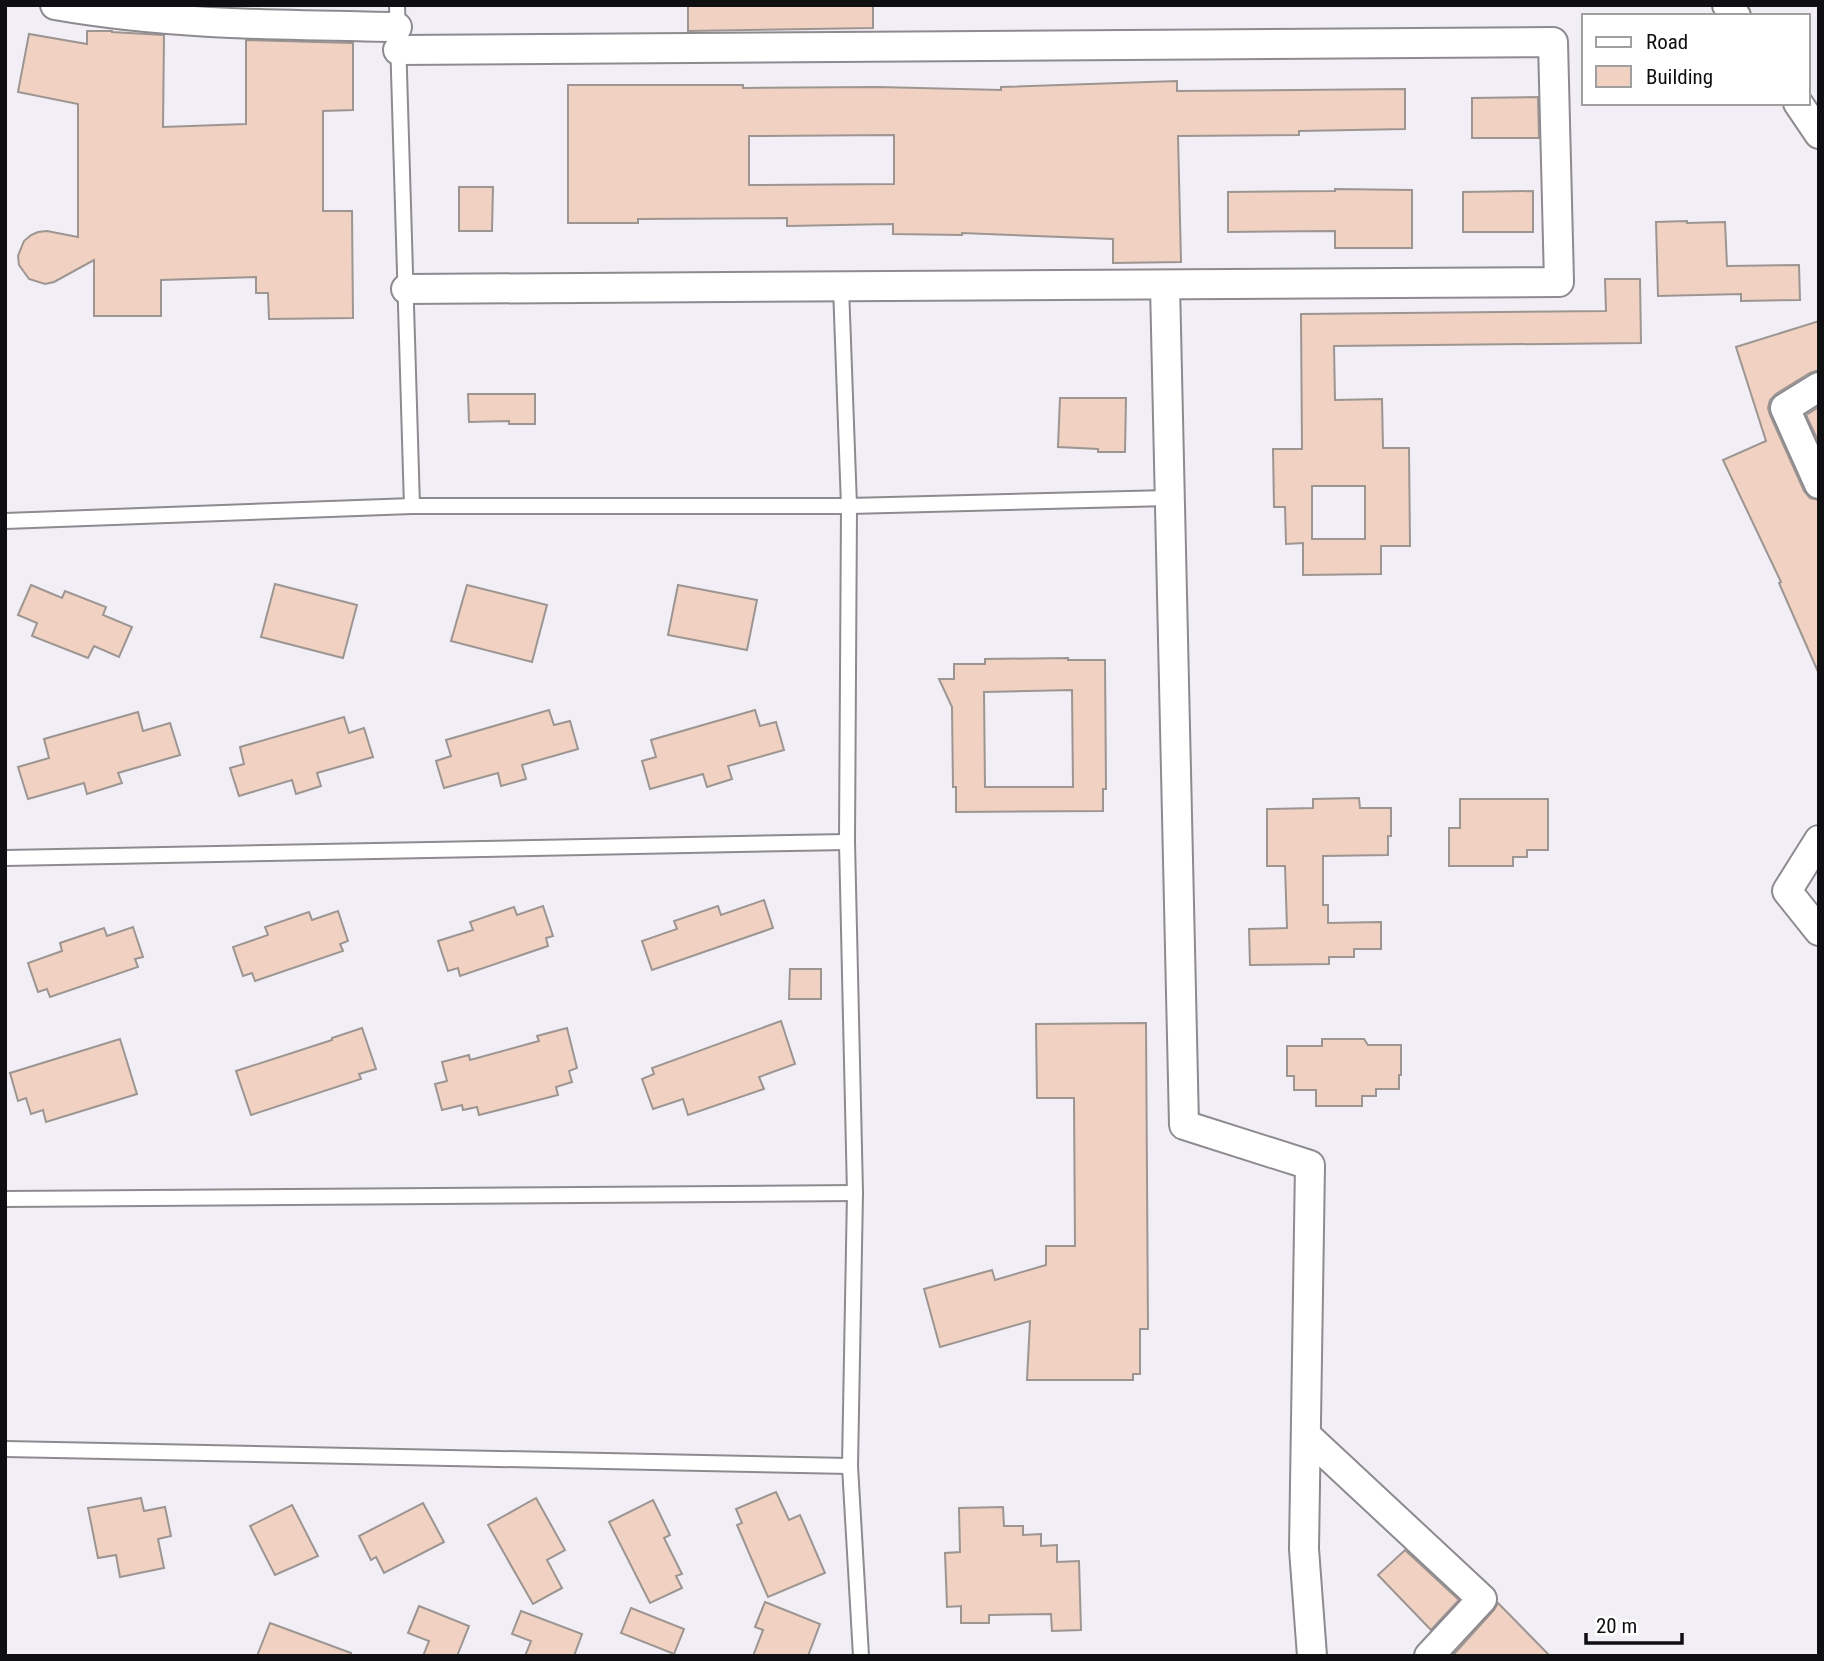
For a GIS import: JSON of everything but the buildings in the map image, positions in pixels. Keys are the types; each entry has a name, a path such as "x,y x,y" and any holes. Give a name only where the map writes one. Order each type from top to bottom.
{"street":[{"path":"55,5 163,18 249,24 1553,42 1559,282 406,289"},
{"path":"1799,105 1819,134"},
{"path":"1165,285 1184,1125 1310,1165 1304,1549 1312,1656"},
{"path":"1819,387 1785,408 1819,484"},
{"path":"1819,840 1787,891 1819,931"},
{"path":"1306,1435 1482,1599 1429,1656"}],"lane":[{"path":"398,27 412,506"},
{"path":"841,287 849,506 847,842 855,1193 850,1466 861,1656"},
{"path":"5,521 412,506 849,506 1169,498"},
{"path":"5,858 847,842"},
{"path":"5,1199 855,1193"},
{"path":"5,1448 850,1466"}]}
